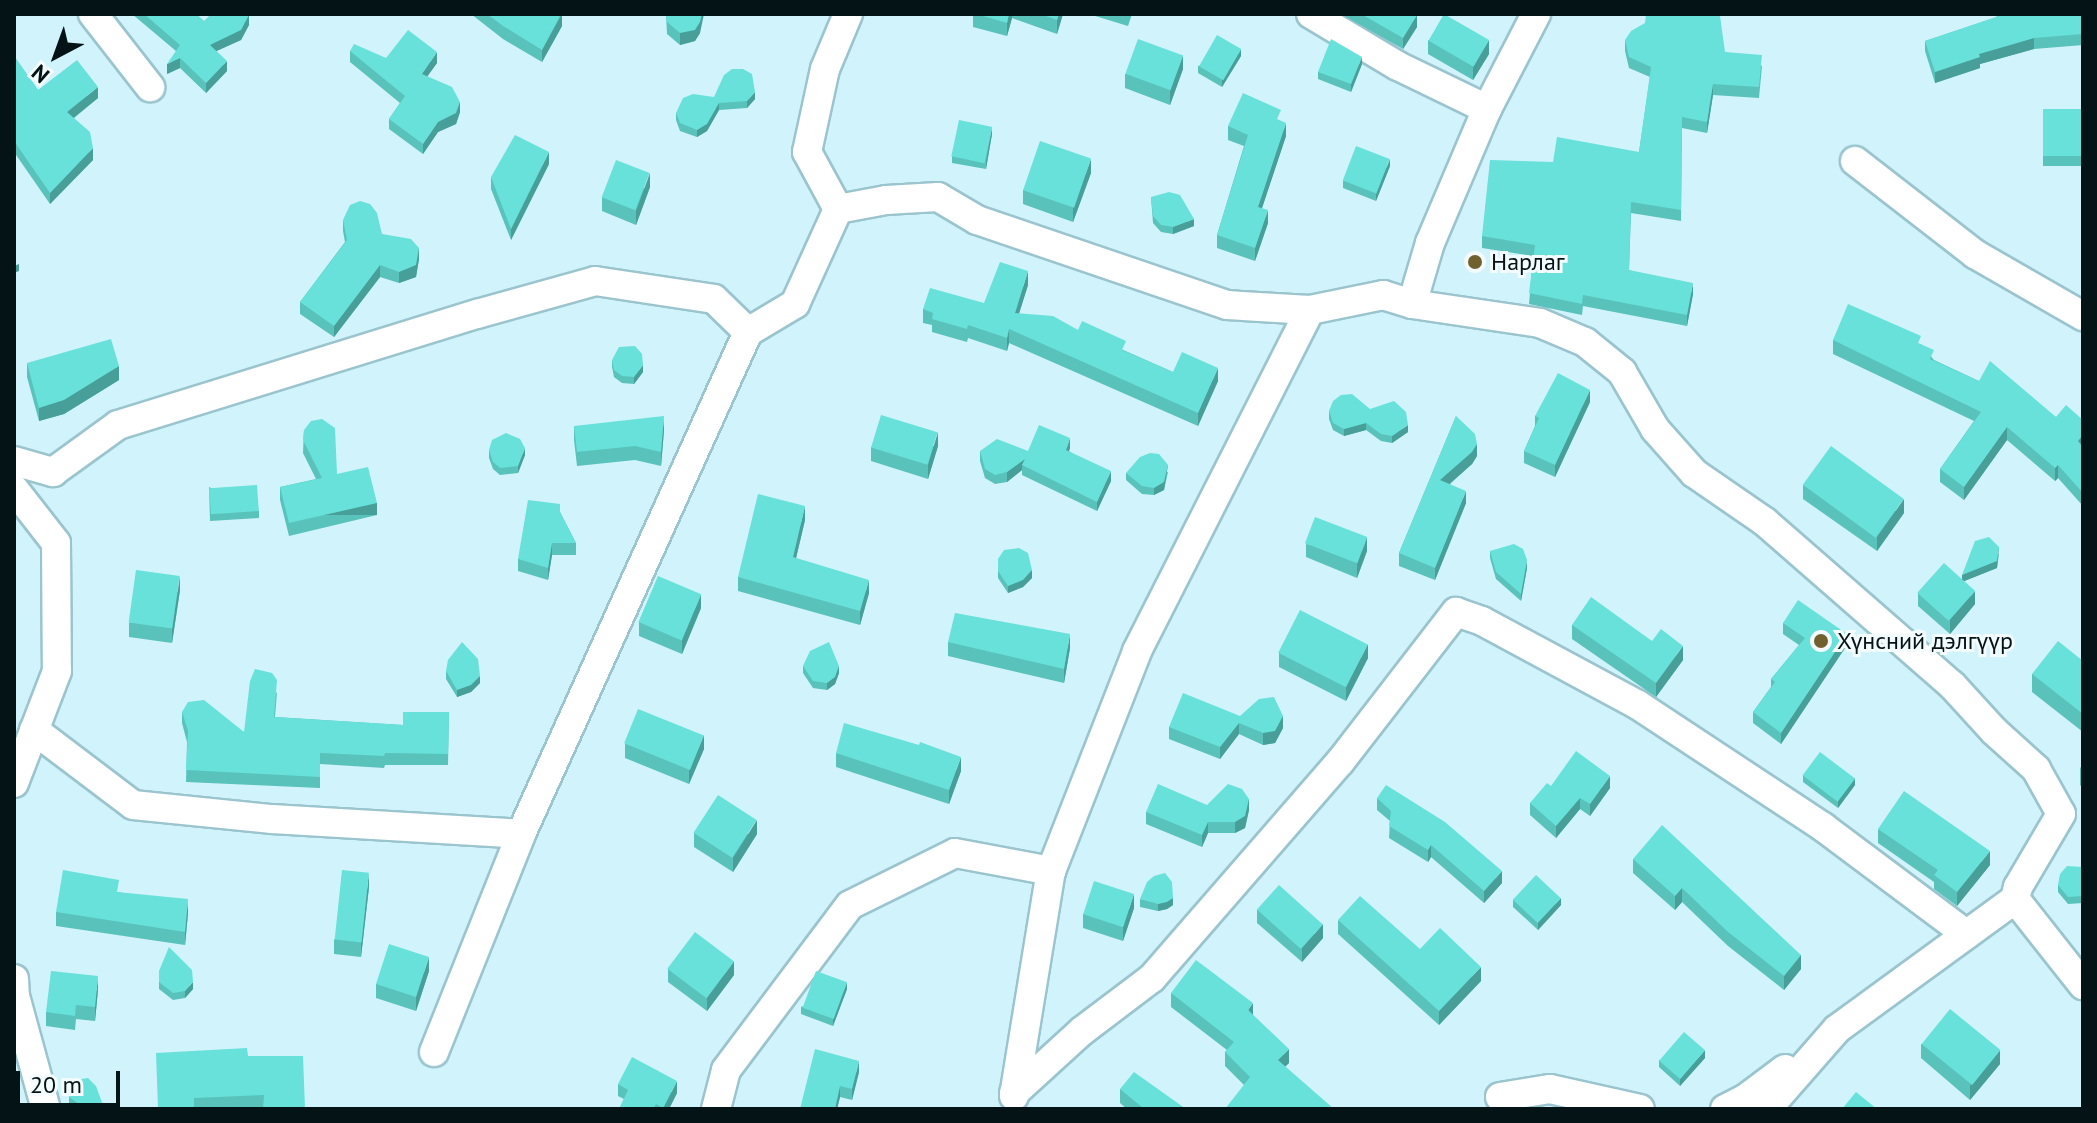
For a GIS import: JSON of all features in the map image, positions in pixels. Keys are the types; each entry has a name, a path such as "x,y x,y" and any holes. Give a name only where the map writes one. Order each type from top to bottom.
{"street":[{"path":"93,14 150,87"},
{"path":"838,209 807,152 825,69 848,14"},
{"path":"1311,14 1398,66 1487,109"},
{"path":"1412,304 1430,243 1487,109 1536,14"},
{"path":"1855,161 1975,254 2083,316"},
{"path":"838,209 886,200 938,197 977,220 1227,305 1310,310 1383,295 1412,304 1540,323 1585,342 1622,372 1655,429 1694,473 1765,522 1952,685 1994,731 2036,769 2072,818 2015,899 1745,1099 1725,1109"},
{"path":"434,1052 521,834 748,332 795,304 838,209"},
{"path":"14,461 53,472 118,425 477,314 595,281 714,299 748,332"},
{"path":"1013,1101 1051,871 1137,651 1310,310"},
{"path":"14,489 56,543 57,671 14,783"},
{"path":"1013,1101 1082,1031 1152,978 1340,762 1456,612 1482,621 1638,705 1823,827 1966,934"},
{"path":"34,730 133,805 272,819 521,834"},
{"path":"716,1109 726,1070 850,905 955,853 1051,871"},
{"path":"2015,899 2083,985"},
{"path":"14,979 15,996 46,1109"},
{"path":"1767,1109 1837,1029"},
{"path":"1500,1097 1550,1089 1640,1109"}],"building":[{"path":"144,14 196,14 204,21 211,14 249,15 241,30 210,45 227,61 206,83 180,58 167,64 180,45"},
{"path":"487,14 561,14 542,50"},
{"path":"666,14 702,14 695,30 680,33 667,22"},
{"path":"976,14 1009,14 1007,23"},
{"path":"1040,14 1059,14 1057,20"},
{"path":"1361,14 1415,14 1417,15 1403,38"},
{"path":"1444,14 1489,40 1474,67 1428,41"},
{"path":"1646,14 1719,14 1725,52 1762,55 1759,87 1713,84 1707,122 1682,117 1681,210 1631,202 1629,270 1693,283 1687,315 1583,295 1582,304 1529,293 1535,245 1482,236 1490,160 1553,162 1557,137 1639,152 1651,67 1629,57 1625,40 1631,31 1645,23"},
{"path":"2002,14 2083,14 2083,34 2034,38 1979,54 1980,57 1935,72 1925,41"},
{"path":"408,30 437,52 422,74 452,87 460,102 456,113 438,122 423,144 389,119 405,96 350,51 354,44 386,58"},
{"path":"1217,35 1241,49 1223,80 1199,66"},
{"path":"1138,39 1183,55 1170,90 1125,74"},
{"path":"1331,39 1362,57 1351,84 1318,72"},
{"path":"14,56 38,90 77,60 98,87 67,112 90,132 93,148 50,193 14,141"},
{"path":"732,69 743,69 752,74 755,92 747,101 719,103 707,124 697,130 680,123 676,113 683,98 693,94 714,97 724,75"},
{"path":"1243,93 1281,110 1277,119 1286,123 1258,207 1268,210 1255,248 1217,235 1248,135 1228,126"},
{"path":"2043,109 2083,109 2083,156 2043,156"},
{"path":"959,120 992,127 985,163 951,156"},
{"path":"515,135 549,152 511,229 491,177"},
{"path":"1040,141 1091,159 1074,208 1023,190"},
{"path":"1356,146 1390,159 1376,193 1343,181"},
{"path":"616,160 650,173 635,210 602,197"},
{"path":"1169,192 1180,195 1194,219 1173,227 1161,225 1153,216 1151,197"},
{"path":"360,201 370,204 377,213 382,234 411,239 419,248 416,265 399,272 380,265 334,326 300,302 347,240 343,220 350,205"},
{"path":"1000,262 1028,271 1015,313 1053,316 1078,330 1082,321 1126,341 1122,350 1173,372 1182,352 1218,368 1198,413 1009,329 1007,338 968,325 967,329 932,319 933,313 923,309 930,288 984,303"},
{"path":"1848,304 1921,336 1918,343 1934,350 1930,359 1979,381 1990,361 2056,417 2066,405 2083,420 2083,435 2078,441 2083,447 2083,493 2058,465 2055,468 2007,427 1964,487 1940,469 1981,412 1833,340"},
{"path":"111,339 119,366 64,400 39,408 27,363"},
{"path":"635,346 642,354 643,365 634,377 622,376 614,370 612,360 619,347"},
{"path":"1558,373 1590,390 1555,465 1524,451 1539,418 1535,416"},
{"path":"1352,394 1370,409 1394,401 1406,412 1408,425 1392,436 1381,434 1366,423 1344,429 1333,423 1329,411 1333,401 1341,395"},
{"path":"881,415 937,432 927,465 871,448"},
{"path":"664,416 661,452 635,446 577,452 574,426"},
{"path":"1456,416 1475,434 1477,444 1440,480 1466,491 1435,568 1399,553"},
{"path":"322,419 335,428 337,474 368,467 377,503 289,523 280,487 322,478 303,440 304,430 311,421"},
{"path":"1039,425 1070,438 1066,450 1111,471 1097,502 1022,465 1025,459 1007,472 995,475 985,469 980,451 997,439 1028,451"},
{"path":"506,433 520,439 525,448 518,466 500,468 493,462 489,450 492,440"},
{"path":"1831,446 1904,499 1876,538 1803,485"},
{"path":"1159,454 1168,465 1164,482 1154,488 1142,486 1126,473 1140,457"},
{"path":"257,485 259,511 211,514 209,488"},
{"path":"758,494 805,506 793,557 869,580 860,611 738,577"},
{"path":"528,500 560,504 560,512 576,543 552,543 548,568 518,559"},
{"path":"1315,517 1367,537 1357,563 1305,543"},
{"path":"1989,537 1999,547 1997,561 1962,575 1975,541"},
{"path":"1514,544 1523,549 1527,560 1521,594 1496,572 1490,551"},
{"path":"1019,548 1028,553 1032,570 1023,580 1008,586 998,571 998,559 1004,550"},
{"path":"1944,563 1975,591 1948,621 1917,593"},
{"path":"136,570 180,576 172,629 129,622"},
{"path":"658,576 701,594 682,640 638,622"},
{"path":"1591,597 1652,641 1661,629 1683,646 1656,683 1572,625"},
{"path":"1798,600 1847,634 1781,733 1753,712 1775,682 1771,679 1805,638 1783,623"},
{"path":"1300,610 1368,645 1346,687 1278,653"},
{"path":"955,613 1070,634 1064,669 948,642"},
{"path":"2058,641 2083,661 2083,714 2032,674"},
{"path":"462,642 478,659 480,676 471,685 457,690 446,671 448,660"},
{"path":"829,642 839,666 835,677 827,683 813,681 803,666 810,651"},
{"path":"255,669 272,673 277,680 274,717 403,725 403,712 449,712 448,754 385,753 384,756 320,753 320,777 186,770 188,731 182,712 188,702 204,700 244,732 250,681"},
{"path":"1183,693 1240,716 1259,699 1274,697 1283,716 1275,731 1263,733 1239,723 1220,747 1169,727"},
{"path":"638,709 704,736 690,770 624,743"},
{"path":"844,723 919,745 920,742 961,757 949,790 836,753"},
{"path":"1576,751 1610,776 1590,804 1580,798 1556,826 1530,803 1547,783 1551,786"},
{"path":"1820,752 1855,778 1838,802 1803,775"},
{"path":"1158,784 1207,805 1228,784 1242,789 1249,799 1245,816 1235,822 1208,822 1202,835 1146,812"},
{"path":"1386,785 1445,822 1502,871 1484,891 1431,845 1428,850 1389,826 1391,811 1377,798"},
{"path":"1904,791 1990,851 1957,892 1934,875 1938,870 1878,829"},
{"path":"718,795 757,820 732,858 693,833"},
{"path":"1662,825 1801,955 1784,976 1728,932 1682,888 1675,896 1633,859"},
{"path":"2067,866 2083,867 2083,896 2068,897 2058,885 2060,874"},
{"path":"63,870 119,880 117,892 188,899 185,932 56,912"},
{"path":"342,870 369,873 362,942 335,940"},
{"path":"1165,873 1172,882 1173,898 1158,904 1140,899 1147,882"},
{"path":"1536,875 1561,898 1538,923 1513,900"},
{"path":"1094,881 1134,894 1123,927 1083,914"},
{"path":"1279,885 1323,924 1301,949 1257,910"},
{"path":"1360,896 1420,949 1440,928 1481,967 1439,1011 1338,920"},
{"path":"695,932 734,961 706,998 667,969"},
{"path":"389,944 429,957 416,997 376,984"},
{"path":"169,947 192,970 193,982 185,991 173,993 159,982 159,971"},
{"path":"1196,960 1253,1003 1248,1010 1289,1049 1278,1060 1334,1109 1225,1109 1250,1077 1225,1052 1234,1042 1171,993"},
{"path":"51,971 98,976 95,1007 76,1005 75,1016 46,1012"},
{"path":"816,971 847,982 834,1019 803,1008"},
{"path":"1950,1009 2001,1050 1972,1085 1922,1044"},
{"path":"1684,1032 1705,1050 1680,1079 1659,1061"},
{"path":"247,1048 248,1056 303,1056 305,1109 263,1109 264,1095 194,1098 194,1109 158,1109 156,1053"},
{"path":"815,1049 859,1061 852,1089 840,1086 835,1109 800,1109"},
{"path":"632,1057 677,1081 663,1108 656,1104 653,1109 619,1109 628,1090 618,1084"},
{"path":"1134,1072 1186,1109 1143,1109 1120,1089"},
{"path":"88,1078 96,1086 104,1108 138,1109 86,1109 69,1097 69,1088 75,1080"},
{"path":"1856,1092 1877,1109 1842,1109"}],"place":[{"name":"Нарлаг","path":"1475,262"},
{"name":"Хүнсний дэлгүүр","path":"1821,641"}]}
